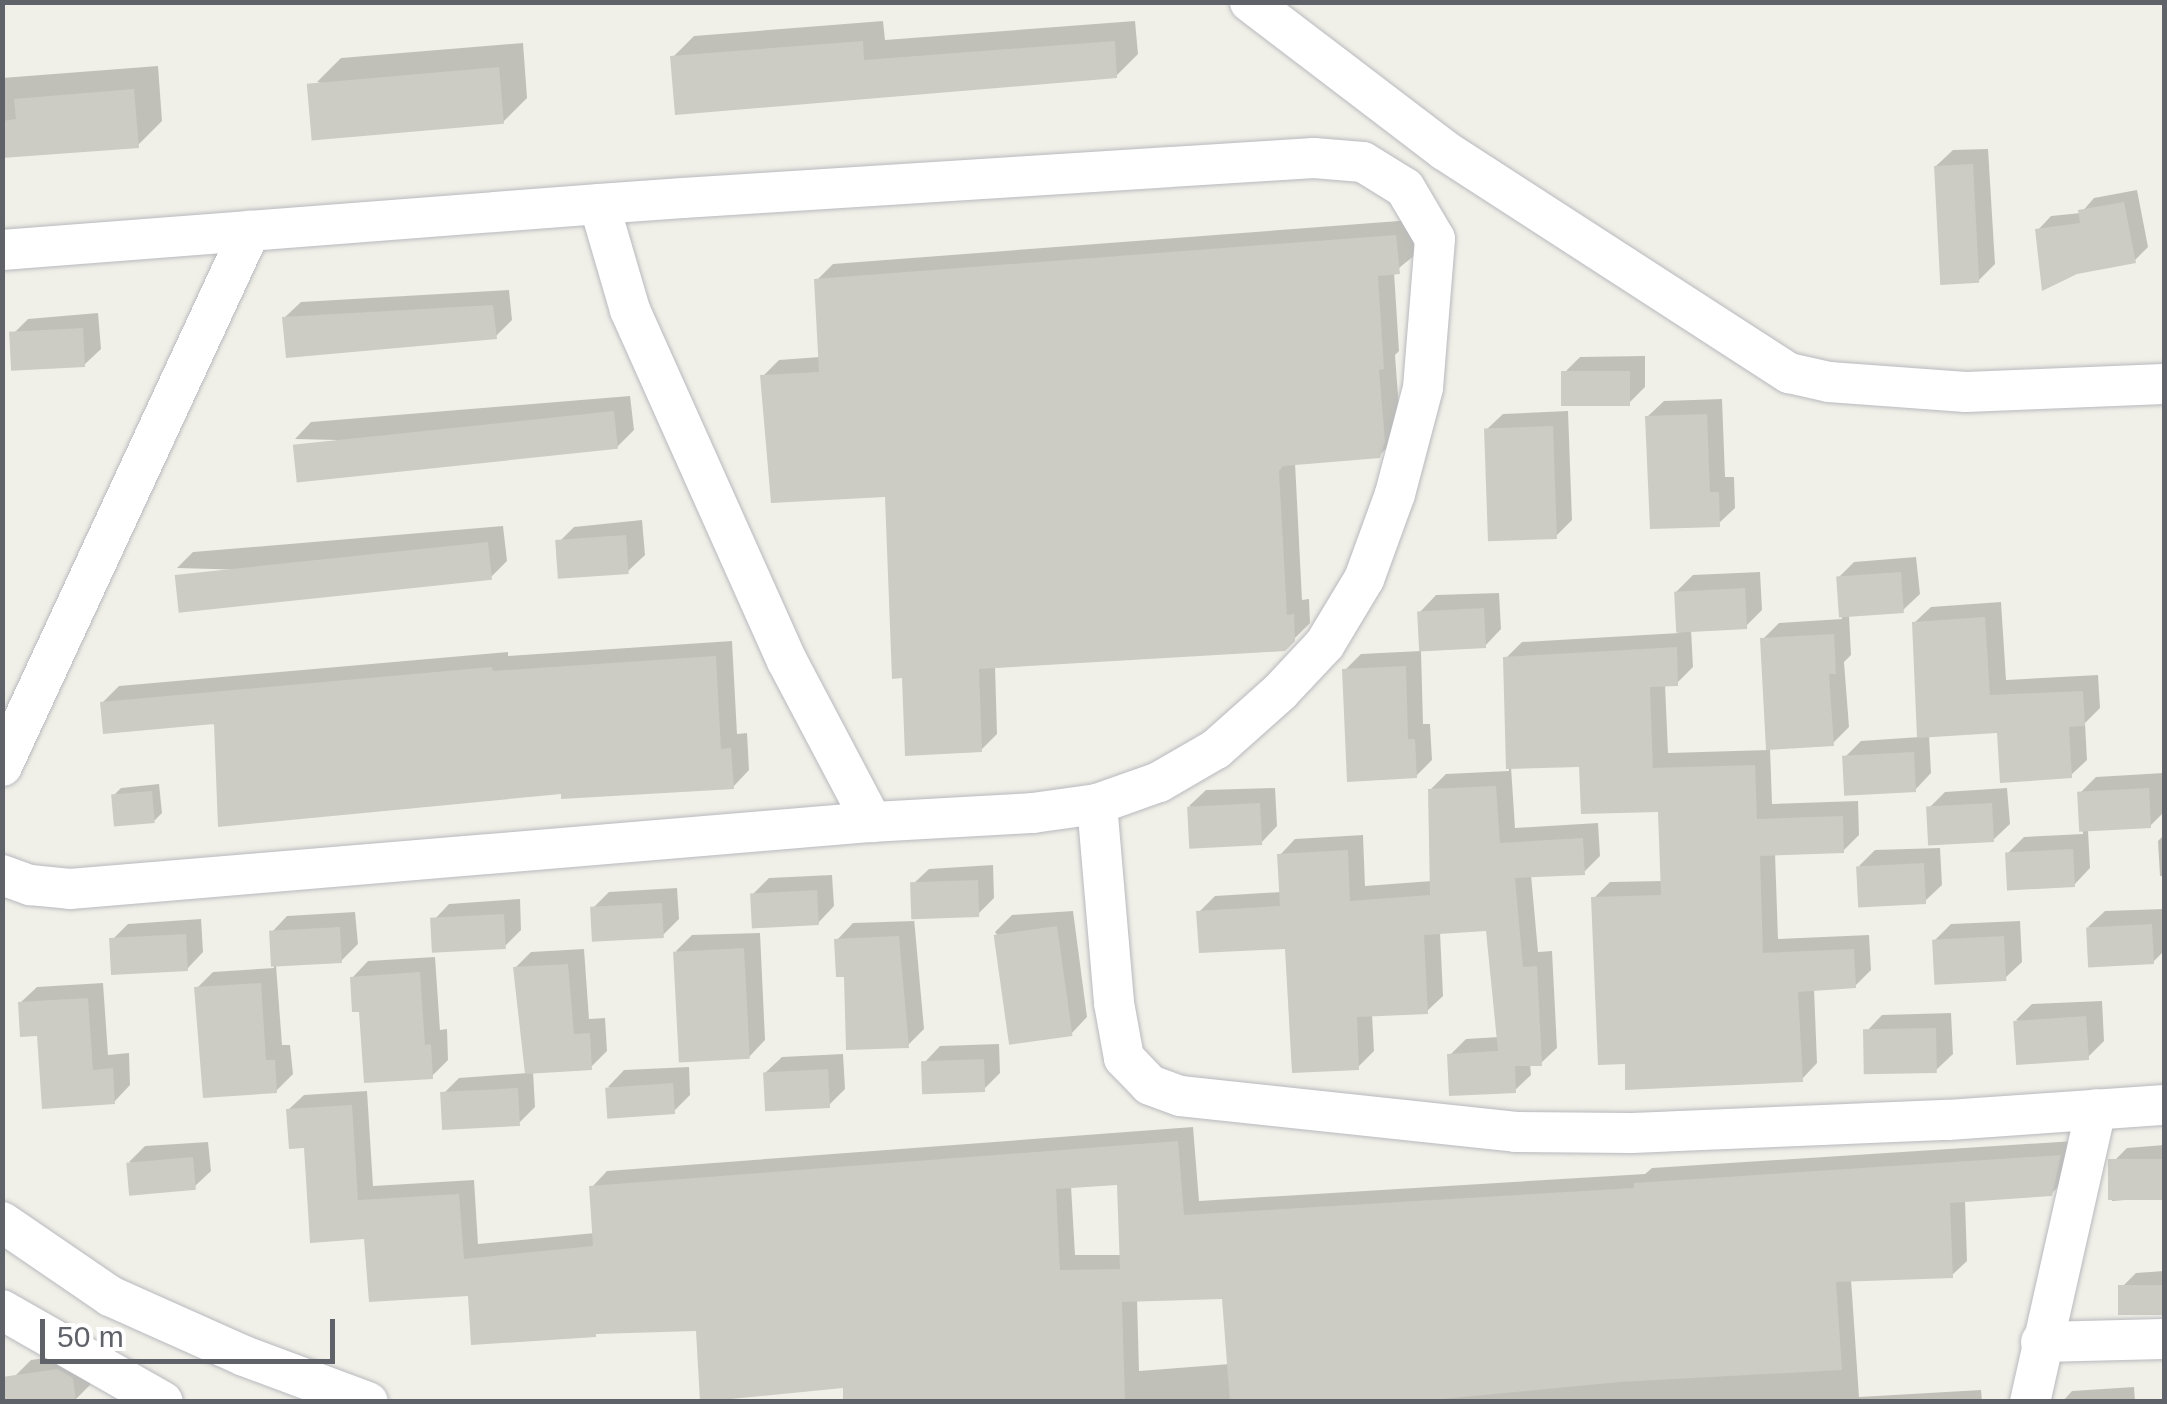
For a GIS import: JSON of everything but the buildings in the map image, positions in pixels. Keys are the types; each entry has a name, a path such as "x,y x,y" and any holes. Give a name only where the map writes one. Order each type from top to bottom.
{"street":[{"path":"1250,2 1444,150 1789,373 1829,382 1966,392 2164,384"},
{"path":"2,250 600,204 1314,158 1363,162 1405,188 1435,239 1423,388 1395,494 1364,580 1325,644 1280,692 1216,749 1159,782 1098,804 1033,813 872,822 70,888 30,886 2,875"},
{"path":"600,204 638,327 786,661 872,822"},
{"path":"2,766 250,231"},
{"path":"1098,804 1114,1003 1124,1058 1150,1085 1180,1096 1516,1132 1632,1133 1948,1120 2164,1105"},
{"path":"2030,1402 2096,1108"},
{"path":"2,1222 110,1296 244,1356 368,1402"},
{"path":"2,1310 162,1402"},
{"path":"2041,1342 2164,1339"}]}
